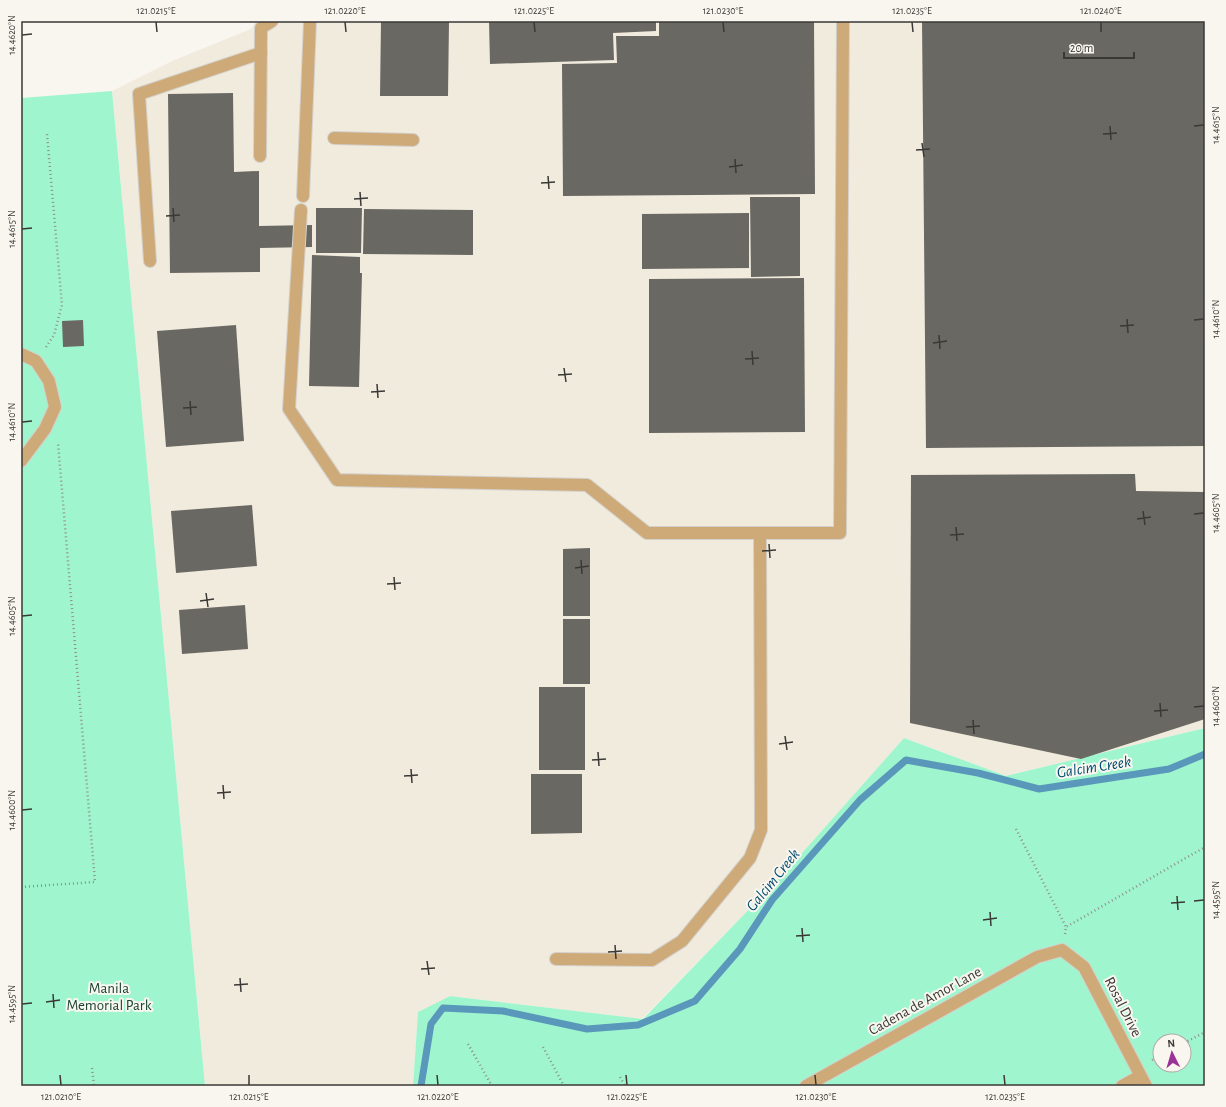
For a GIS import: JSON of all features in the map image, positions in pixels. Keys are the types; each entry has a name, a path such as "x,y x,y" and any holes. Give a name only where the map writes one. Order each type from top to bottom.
{"lane":[{"path":"260,156 261,28 272,21"},
{"path":"303,196 310,21"},
{"path":"300,210 289,409 337,480 588,485 647,533 840,533 843,21"},
{"path":"150,262 139,94 261,53"},
{"path":"334,138 413,140"},
{"path":"21,354 36,361 49,381 54,407 46,429 21,461"},
{"path":"556,958 652,960 682,941 750,858 762,830 760,533"},
{"name":"Rosal Drive","path":"1062,950 1084,966 1143,1081"},
{"name":"Cadena de Amor Lane","path":"806,1086 1037,957 1062,950"},
{"path":"1122,1086 1143,1081"}],"path":[{"path":"36,361 54,335 62,305 47,134"},
{"path":"21,887 95,882 57,439"},
{"path":"1016,829 1066,928 1062,950"},
{"path":"1066,928 1205,847"},
{"path":"1192,1039 1205,1032"},
{"path":"468,1044 492,1086"},
{"path":"543,1047 564,1086"},
{"path":"92,1068 94,1086"},
{"path":"620,1077 625,1086"}],"shaded area":[{"path":"256,21 1205,21 1205,728 1006,776 904,738 787,870 642,1019 450,996 418,1012 413,1086 205,1086 112,91 172,61 251,29"}],"green space":[{"name":"Manila Memorial Park","path":"112,91 205,1086 21,1086 21,98"},
{"path":"1205,728 1205,1086 413,1086 418,1012 450,996 643,1019 787,870 904,738 1006,776"}],"building":[{"path":"381,21 449,21 448,96 380,96"},
{"path":"489,21 656,21 656,31 613,33 614,60 490,64"},
{"path":"659,21 814,21 815,194 563,196 562,64 617,63 616,36 659,36"},
{"path":"922,21 1205,21 1205,446 926,448"},
{"path":"233,93 234,172 259,171 259,226 312,225 312,247 260,248 260,272 170,273 168,94"},
{"path":"750,197 800,197 800,276 751,277"},
{"path":"316,208 362,208 361,253 316,253"},
{"path":"364,209 473,210 473,255 363,254"},
{"path":"749,213 749,268 642,269 642,214"},
{"path":"312,255 360,257 360,273 362,273 359,387 309,386"},
{"path":"804,278 805,432 649,433 649,279"},
{"path":"83,320 84,346 63,347 62,321"},
{"path":"236,325 244,441 166,447 157,331"},
{"path":"1135,474 1136,491 1205,492 1205,719 1081,759 910,723 911,475"},
{"path":"252,505 257,566 176,573 171,511"},
{"path":"590,548 590,616 563,616 563,549"},
{"path":"245,605 248,649 182,654 179,610"},
{"path":"563,619 590,619 590,684 563,684"},
{"path":"539,687 585,687 585,770 539,770"},
{"path":"531,774 582,774 582,833 531,834"}],"waterway":[{"name":"Galcim Creek","path":"421,1086 431,1024 443,1008 503,1011 587,1029 638,1025 695,1001 740,949 772,900 860,800 906,760 978,773 1039,789 1169,769 1205,754"}]}
